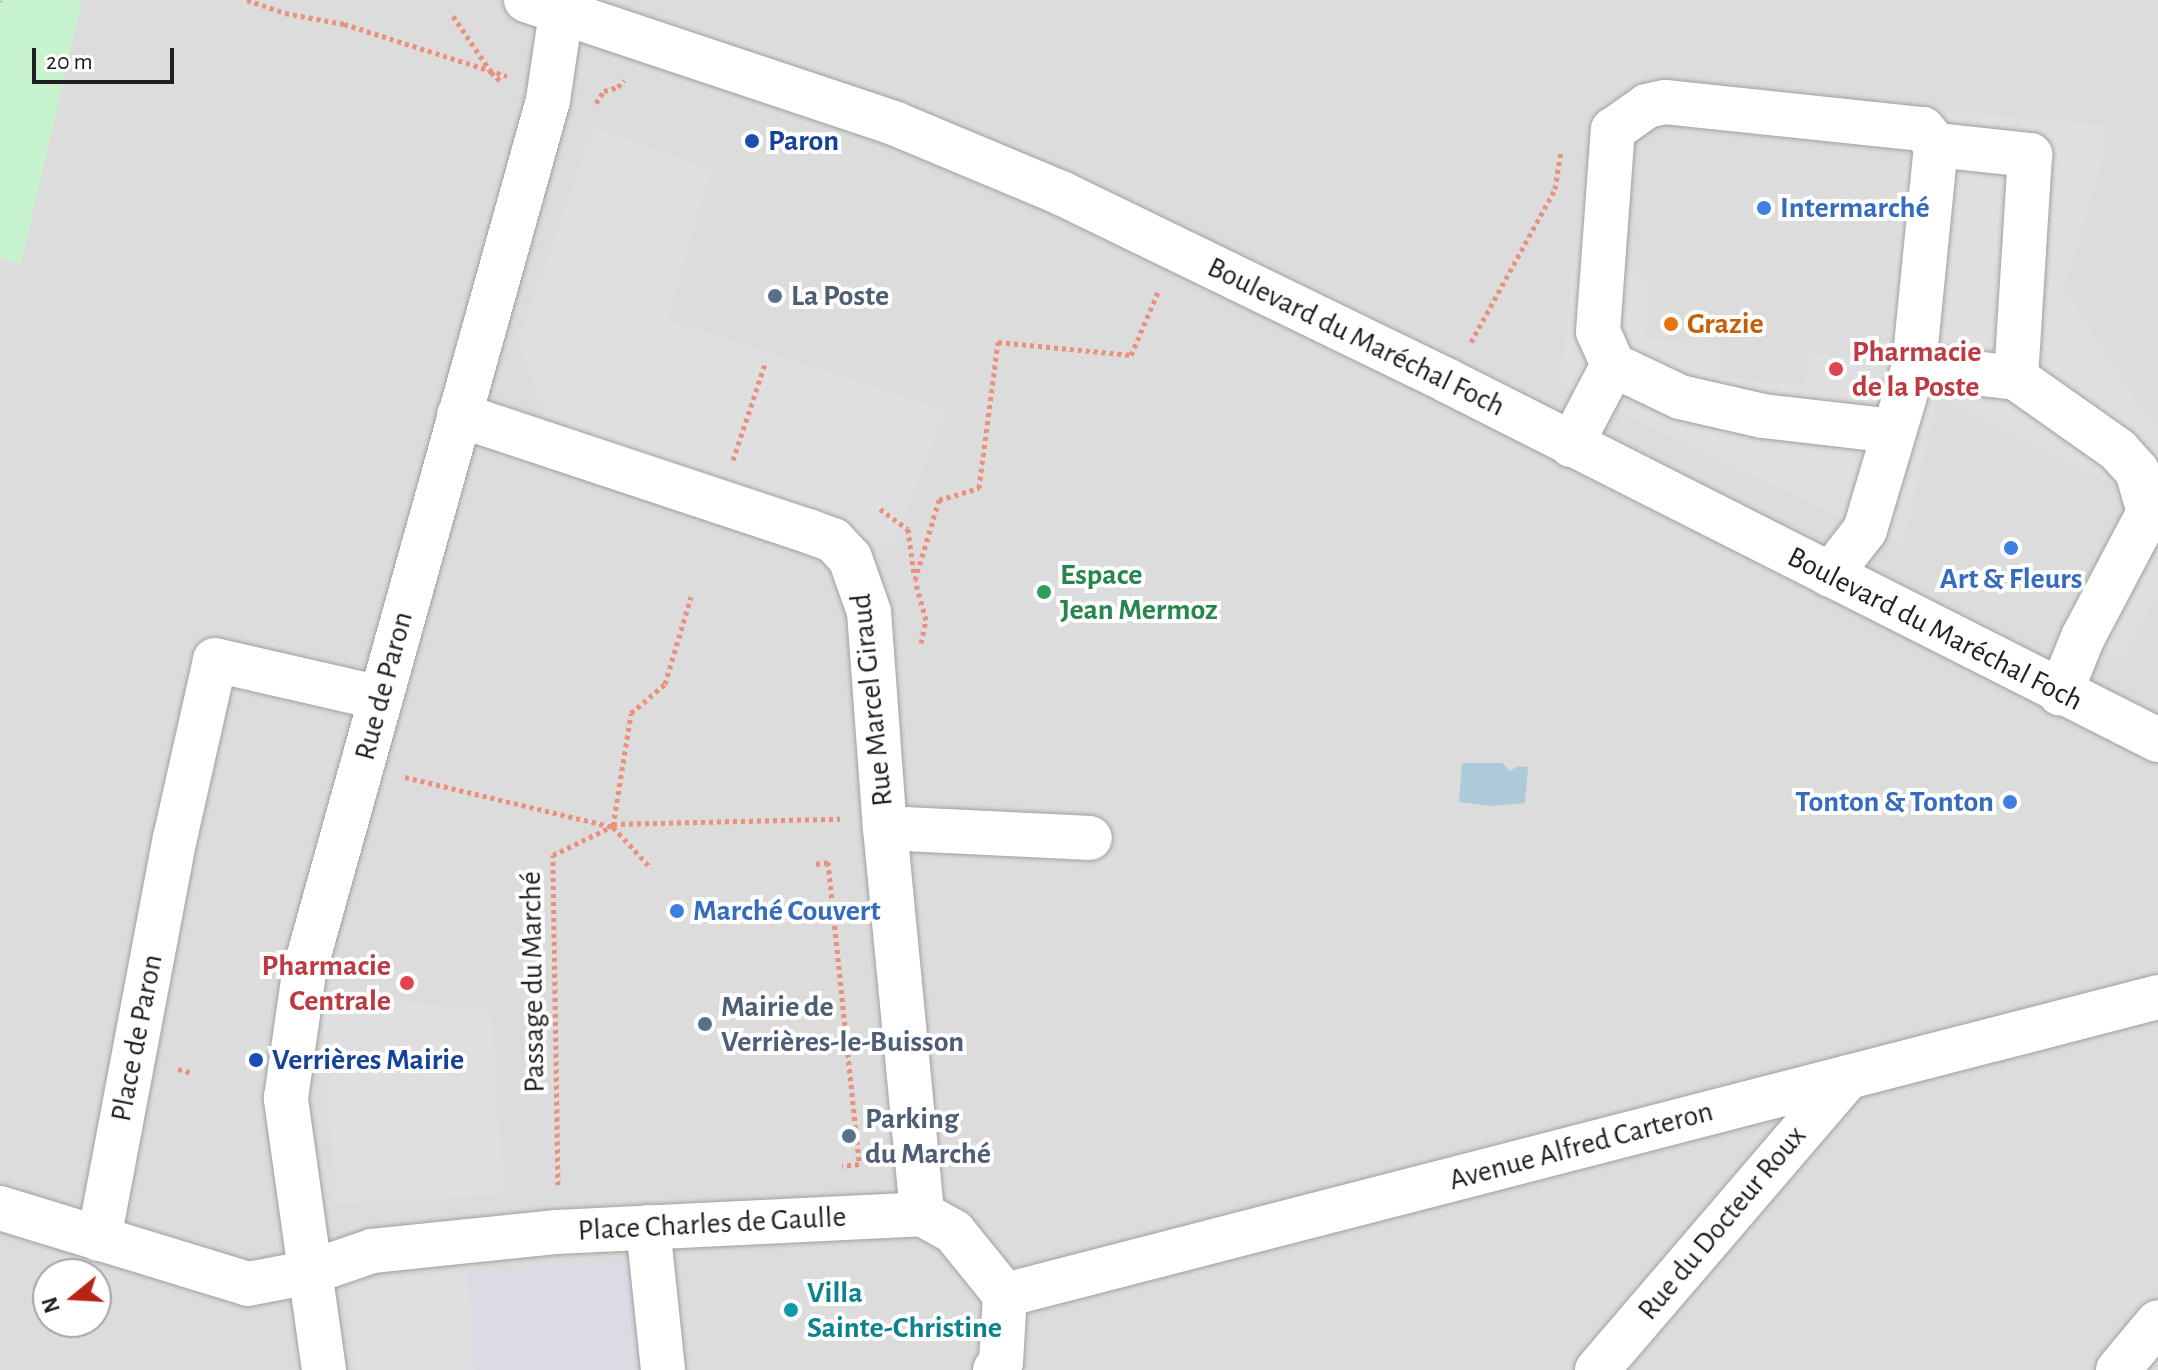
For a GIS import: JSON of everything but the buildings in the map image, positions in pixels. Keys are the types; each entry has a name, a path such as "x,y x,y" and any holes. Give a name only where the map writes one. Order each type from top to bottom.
{"street":[{"name":"Boulevard du Maréchal Foch","path":"550,3 896,124 1061,193 1446,380 2060,694 2158,740"},
{"name":"Rue de Paron","path":"324,1370 286,1098 304,973 548,100 550,3"},
{"path":"1830,575 1865,530 1892,431 1914,366 1936,145 1923,129 1665,102 1647,106 1628,116 1613,130 1600,275 1598,332 1613,365 1680,397 1735,410 1892,431"},
{"path":"1936,145 2030,155 2016,378"},
{"path":"1571,445 1613,365"},
{"path":"1914,366 2016,378 2118,450 2137,471 2149,512 2083,637 2060,694"},
{"name":"Rue Marcel Giraud","path":"459,415 833,540 850,558 869,612 884,823 922,1214"},
{"name":"Place de Paron","path":"99,1239 175,838 215,660 381,698"},
{"path":"884,823 1090,838"},
{"name":"Avenue Alfred Carteron","path":"1005,1295 2158,997"},
{"name":"Rue du Docteur Roux","path":"1597,1370 1848,1077"},
{"name":"Place Charles de Gaulle","path":"0,1208 248,1284 311,1272 372,1251 557,1232 922,1214"},
{"path":"922,1214 954,1232 1005,1295 1001,1362 995,1370"},
{"path":"648,1227 663,1370"},
{"path":"2118,1370 2158,1322"}],"path":[{"path":"247,0 285,13 344,24 515,78"},
{"path":"453,16 491,72 506,86"},
{"path":"592,107 604,91 618,87 626,76"},
{"path":"1446,380 1481,327 1555,189 1562,146"},
{"path":"915,580 939,500 979,488 998,342 1131,355 1177,248"},
{"path":"721,502 766,361"},
{"path":"880,509 908,529 915,580 926,620 920,646"},
{"path":"613,825 631,713 665,684 691,597"},
{"path":"361,767 613,825 884,823"},
{"path":"613,825 651,868"},
{"name":"Passage du Marché","path":"557,1232 553,855 613,825"},
{"path":"816,864 828,862 859,1164 842,1166"}],"shaded area":[{"path":"0,0 2158,0 2158,1370 0,1370"},
{"path":"1911,108 2106,126 2100,168 2064,289 2131,394 2158,429 2158,593 2123,657 2083,637 2131,518 2116,486 1939,397 1902,546 1560,384 1583,183 1634,141 1623,267 1651,285 1644,338 1722,345 1720,377 1804,386 1808,354 1886,361"},
{"path":"594,127 711,170 667,320 946,410 891,549 547,418 518,342"},
{"path":"321,993 491,1011 504,1194 336,1204"},
{"path":"642,1258 650,1370 475,1370 467,1271"},
{"path":"467,1271 475,1370 356,1370 349,1282"}],"green space":[{"path":"0,0 82,0 21,264 0,258"}],"water":[{"path":"1462,763 1502,763 1510,771 1518,766 1528,767 1525,803 1490,806 1459,802"}],"place":[{"name":"Paron","path":"752,141"},
{"name":"Intermarché","path":"1764,208"},
{"name":"La Poste","path":"775,296"},
{"name":"Grazie","path":"1671,324"},
{"name":"Pharmacie de la Poste","path":"1836,369"},
{"name":"Art & Fleurs","path":"2011,548"},
{"name":"Espace Jean Mermoz","path":"1044,592"},
{"name":"Tonton & Tonton","path":"2010,802"},
{"name":"Marché Couvert","path":"677,911"},
{"name":"Pharmacie Centrale","path":"407,983"},
{"name":"Mairie de Verrières-le-Buisson","path":"705,1024"},
{"name":"Verrières Mairie","path":"256,1060"},
{"name":"Parking du Marché","path":"849,1136"},
{"name":"Villa Sainte-Christine","path":"791,1310"}]}
